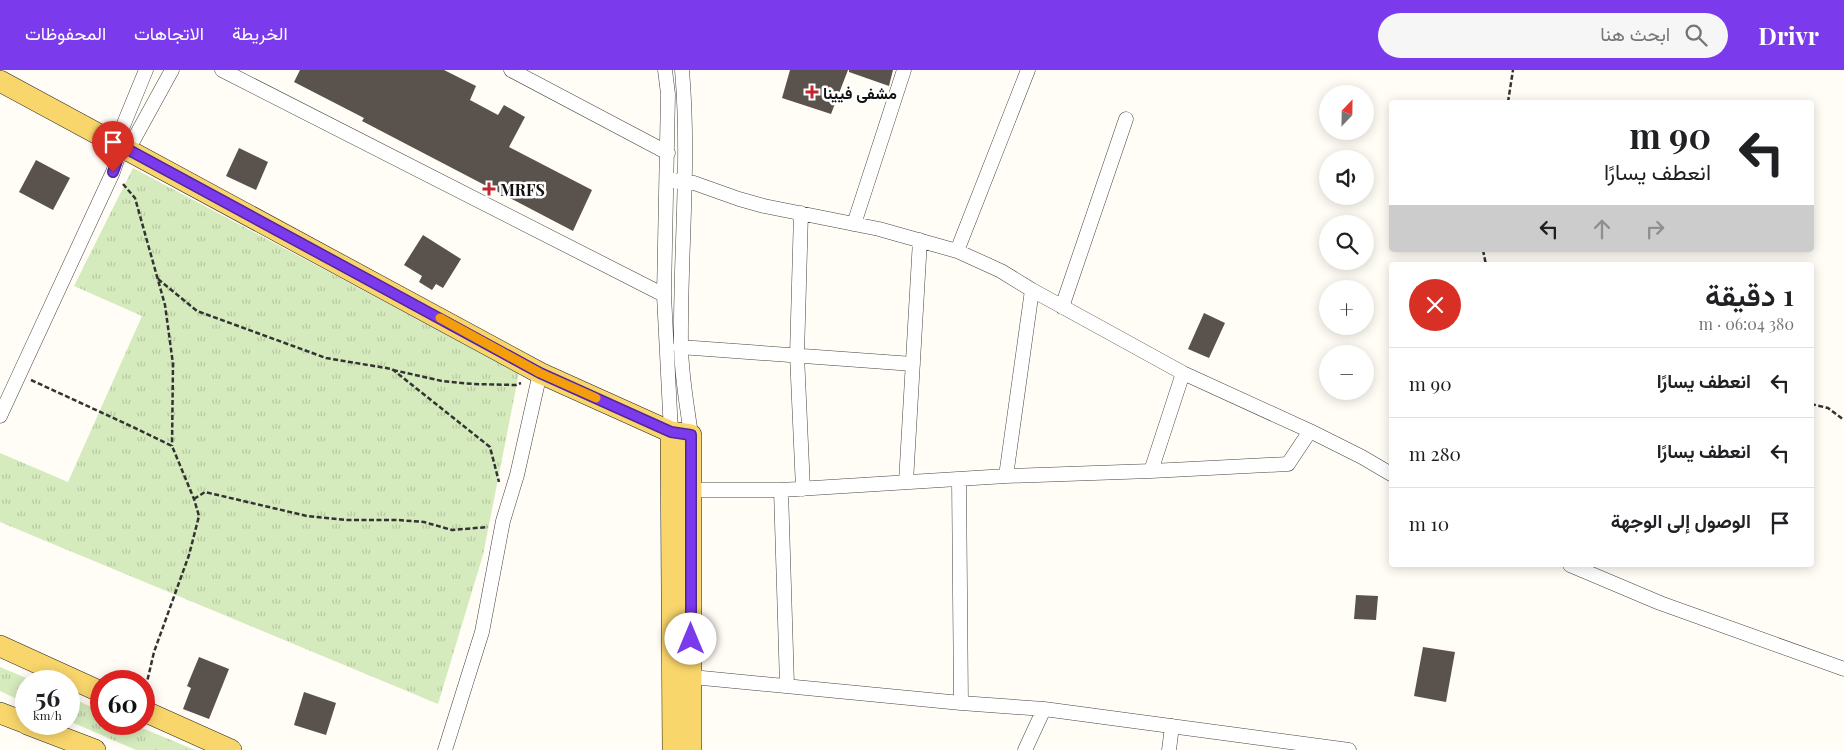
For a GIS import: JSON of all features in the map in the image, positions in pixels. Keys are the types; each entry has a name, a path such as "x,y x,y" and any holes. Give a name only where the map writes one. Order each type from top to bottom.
{"main road":[{"path":"0,81 120,150 540,373 681,434"},
{"path":"681,434 691,490 691,750"},
{"path":"673,750 681,434"},
{"path":"0,646 90,687"},
{"path":"0,713 15,719"},
{"path":"155,716 231,750"},
{"path":"48,735 65,744 95,750"}],"street":[{"path":"0,416 113,172 146,70"},
{"path":"120,150 172,70"},
{"path":"222,70 664,295"},
{"path":"511,70 668,153"},
{"path":"665,70 668,94 668,153 664,295 681,434"},
{"path":"681,434 680,346 684,95 682,70"},
{"path":"854,224 904,70"},
{"path":"957,251 1028,70"},
{"path":"1062,306 1126,119"},
{"path":"667,179 683,180 707,186 739,199 854,224 957,251 1001,271 1183,373 1310,431 1389,473"},
{"path":"802,214 796,355 803,489"},
{"path":"906,482 920,240"},
{"path":"1006,476 1032,290"},
{"path":"680,346 912,364"},
{"path":"445,750 482,632 504,521 517,475 540,373"},
{"path":"1151,471 1183,373"},
{"path":"691,490 781,490 1006,476 1288,464 1310,431"},
{"path":"959,479 961,703"},
{"path":"781,490 787,686"},
{"path":"1575,567 1660,603 1844,669"},
{"path":"692,677 961,703 1044,709 1349,750"},
{"path":"1025,750 1044,709"},
{"path":"1169,750 1172,726"}],"path":[{"path":"1508,100 1513,70"},
{"path":"113,172 135,198 165,305 173,364 172,446 199,516 189,555 154,652 150,670"},
{"path":"158,279 197,311 326,358 392,369 442,381 473,384 516,385 540,373"},
{"path":"392,369 490,447 500,488"},
{"path":"20,375 172,446"},
{"path":"1814,405 1828,408 1844,420"},
{"path":"194,499 205,492 307,516 346,520 415,522 452,530 483,528 504,521"}],"green space":[{"path":"133,168 519,373 483,555 438,704 0,522 0,453 68,482 142,316 74,286"},
{"path":"0,667 15,673 15,698 0,691"},
{"path":"80,702 90,706 90,730 80,726"},
{"path":"155,733 195,750 136,750 101,735 155,735"}],"building":[{"path":"300,70 444,70 476,86 470,100 498,115 504,105 525,117 509,147 592,190 573,231 362,121 364,118 294,82"},
{"name":"مشفى فيينا","path":"790,70 848,70 831,114 782,98"},
{"path":"849,70 893,70 889,86 849,72"},
{"path":"239,148 268,162 256,190 226,176"},
{"path":"36,160 70,178 53,210 19,192"},
{"path":"423,235 461,259 443,288 436,284 432,290 419,282 422,276 404,265"},
{"path":"1204,313 1225,323 1209,358 1188,349"},
{"path":"1356,595 1378,596 1376,620 1354,619"},
{"path":"1423,647 1455,652 1446,702 1414,696"},
{"path":"199,657 229,669 209,719 183,709 191,688 187,686"},
{"path":"304,692 336,703 326,735 294,725"}],"slow traffic":[{"path":"440,318 540,373 596,398"}],"place":[{"name":"مشفى فيينا","path":"812,92"},
{"name":"MRFS","path":"489,189"}],"route":[{"path":"113,172 118,158 116,143 540,373 671,432 691,435 691,639"}]}
